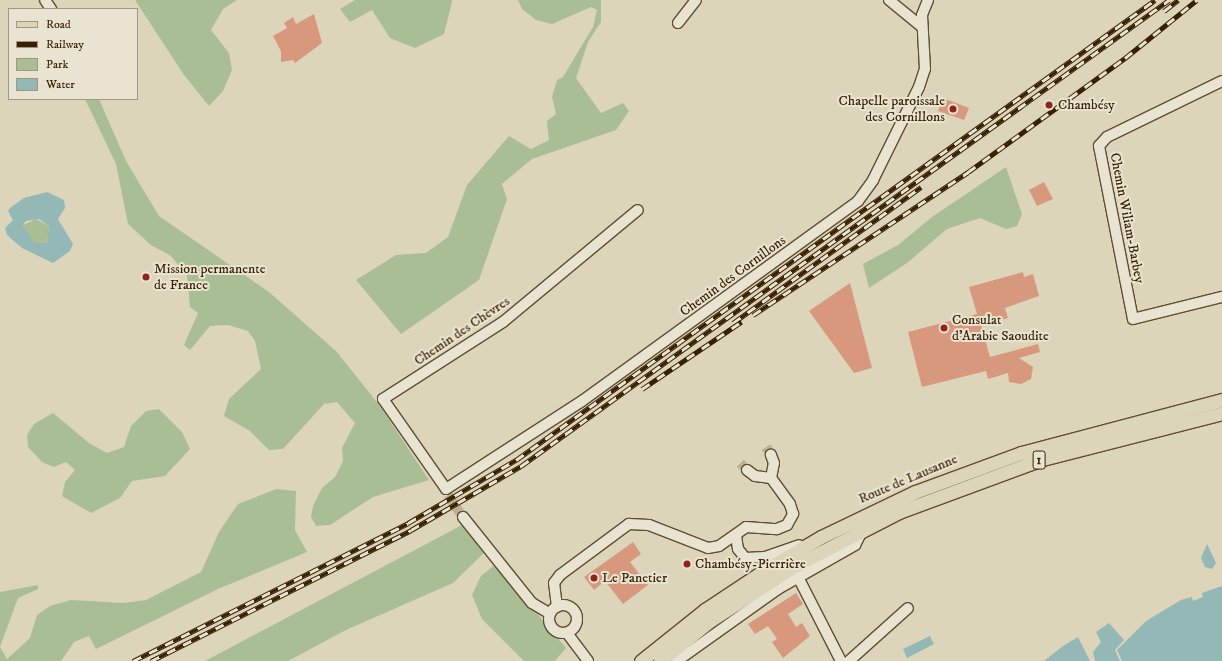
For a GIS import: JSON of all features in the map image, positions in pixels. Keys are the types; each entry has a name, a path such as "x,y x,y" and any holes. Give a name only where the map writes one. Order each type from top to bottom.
{"main road":[{"name":"Route de Lausanne","path":"642,661 731,593 821,537 915,492 989,463 1089,433 1222,400"},
{"name":"Route de Lausanne","path":"660,661 750,593 863,528 954,489 1016,467 1222,413"}],"street":[{"path":"678,23 696,0"},
{"path":"889,0 922,27"},
{"name":"Chemin des Cornillons","path":"447,492 582,401 858,201 873,180 919,87 925,69 922,27 928,0"},
{"name":"Chemin Wiliam-Barbey","path":"1222,81 1107,137 1099,146 1133,319 1222,297"},
{"name":"Chemin des Chèvres","path":"447,492 383,400 503,322 638,210"},
{"path":"771,455 774,463 771,478"},
{"path":"557,607 554,583 560,575 629,524 649,525 702,548 719,546 746,527 777,528 790,521 794,509 771,478 755,476 748,470"},
{"path":"463,517 532,602 550,614"},
{"path":"677,661 798,577 855,545 863,528"},
{"path":"736,535 738,549 745,558 765,557 821,537"},
{"path":"798,577 841,661"},
{"path":"568,633 576,626 576,614 566,606 557,607 550,614 551,627 568,633 588,661"},
{"path":"849,661 908,608"}],"green space":[{"path":"135,0 237,0 223,9 211,30 229,53 232,70 223,91 209,106 184,75"},
{"path":"355,0 452,0 452,2 444,34 415,48 390,38 372,10 350,22 340,9"},
{"path":"518,0 601,0 601,22 588,42 576,78 601,113 623,103 629,111 616,130 532,159 502,184 507,199 479,280 401,334 356,280 396,255 426,253 448,237 467,185 509,136 531,149 549,140 547,121 556,114 552,97 557,80 563,77 593,27 597,10 591,7 552,24 536,20 522,9"},
{"path":"85,100 99,100 126,161 159,216 269,292 336,351 380,406 429,480 373,497 330,525 316,526 311,517 313,506 322,488 335,477 343,461 342,448 355,423 337,402 324,404 283,449 269,450 250,431 224,416 229,399 261,369 255,341 248,331 228,325 210,326 190,350 184,345 198,313 190,307 187,276 171,256 151,245 128,224 116,164"},
{"path":"1006,167 1022,214 1017,226 1006,229 980,218 947,229 907,263 869,288 863,264 898,245 932,217"},
{"path":"36,219 49,226 47,243 34,243 28,238 23,225"},
{"path":"159,409 182,432 190,449 165,476 132,481 120,498 91,513 62,496 65,482 75,470 66,462 54,467 42,462 28,447 27,435 34,424 53,413 89,443 107,453 124,447 131,426 146,411"},
{"path":"276,489 296,491 295,530 307,552 218,589 96,649 89,636 74,642 61,661 0,661 0,647 7,659 30,638 37,615 50,606 71,600 124,603 146,600 201,572 219,532 238,504"},
{"path":"464,524 485,552 453,583 346,630 288,661 205,661"},
{"path":"496,564 566,648 555,661 524,661 482,619 472,595 481,576"},
{"path":"38,585 38,589 18,598 0,647 0,592"}],"water":[{"path":"47,192 64,200 65,208 58,219 73,244 70,251 53,263 22,248 7,235 5,228 13,220 8,211 11,207 24,198","holes":["39,219 49,226 47,243 34,243 23,225 26,221"]},
{"path":"1207,544 1216,563 1212,569 1205,567 1201,558"},
{"path":"1222,586 1222,661 1122,661 1117,650 1146,621 1181,600 1192,597 1193,601 1203,597 1202,593"},
{"path":"1109,623 1124,640 1115,650 1120,661 1095,661 1093,652 1101,642 1096,632"},
{"path":"930,636 934,644 907,658 903,649"},
{"path":"1078,637 1090,661 1044,661 1063,646"}],"building":[{"path":"314,14 322,43 295,63 293,60 281,62 281,51 273,36 287,28 284,23 293,17 296,24"},
{"name":"Chapelle paroissale des Cornillons","path":"943,98 969,108 964,120 938,111"},
{"path":"1044,182 1053,199 1037,206 1029,190"},
{"name":"Consulat d'Arabie Saoudite","path":"1023,272 1024,277 1033,274 1039,296 1005,308 1008,318 981,325 990,357 1038,344 1040,352 1019,358 1033,367 1031,379 1021,384 1009,382 1008,373 988,379 986,371 922,387 908,332 977,314 969,287"},
{"path":"850,283 872,368 854,373 809,311"},
{"path":"633,542 641,554 630,562 648,585 623,604 605,581 594,590 584,577"},
{"path":"796,593 803,604 788,614 796,627 802,623 810,636 783,658 772,642 777,639 768,626 755,634 748,624"}],"tunnel":[{"path":"766,447 771,455"},
{"path":"740,463 747,470"},
{"path":"448,495 463,517"}],"railway":[{"path":"133,661 408,523 516,460 1155,0"},
{"path":"151,661 411,530 521,466 1169,0"},
{"path":"1164,11 1178,0"},
{"path":"753,315 968,172 1125,58 1197,0"},
{"path":"733,323 921,187"},
{"path":"642,389 741,322"}],"place":[{"name":"Chambésy","path":"1049,105"},
{"name":"Chapelle paroissale des Cornillons","path":"953,109"},
{"name":"Mission permanente de France","path":"146,277"},
{"name":"Consulat d'Arabie Saoudite","path":"944,328"},
{"name":"Chambésy-Pierrière","path":"687,564"},
{"name":"Le Panetier","path":"594,578"}]}
